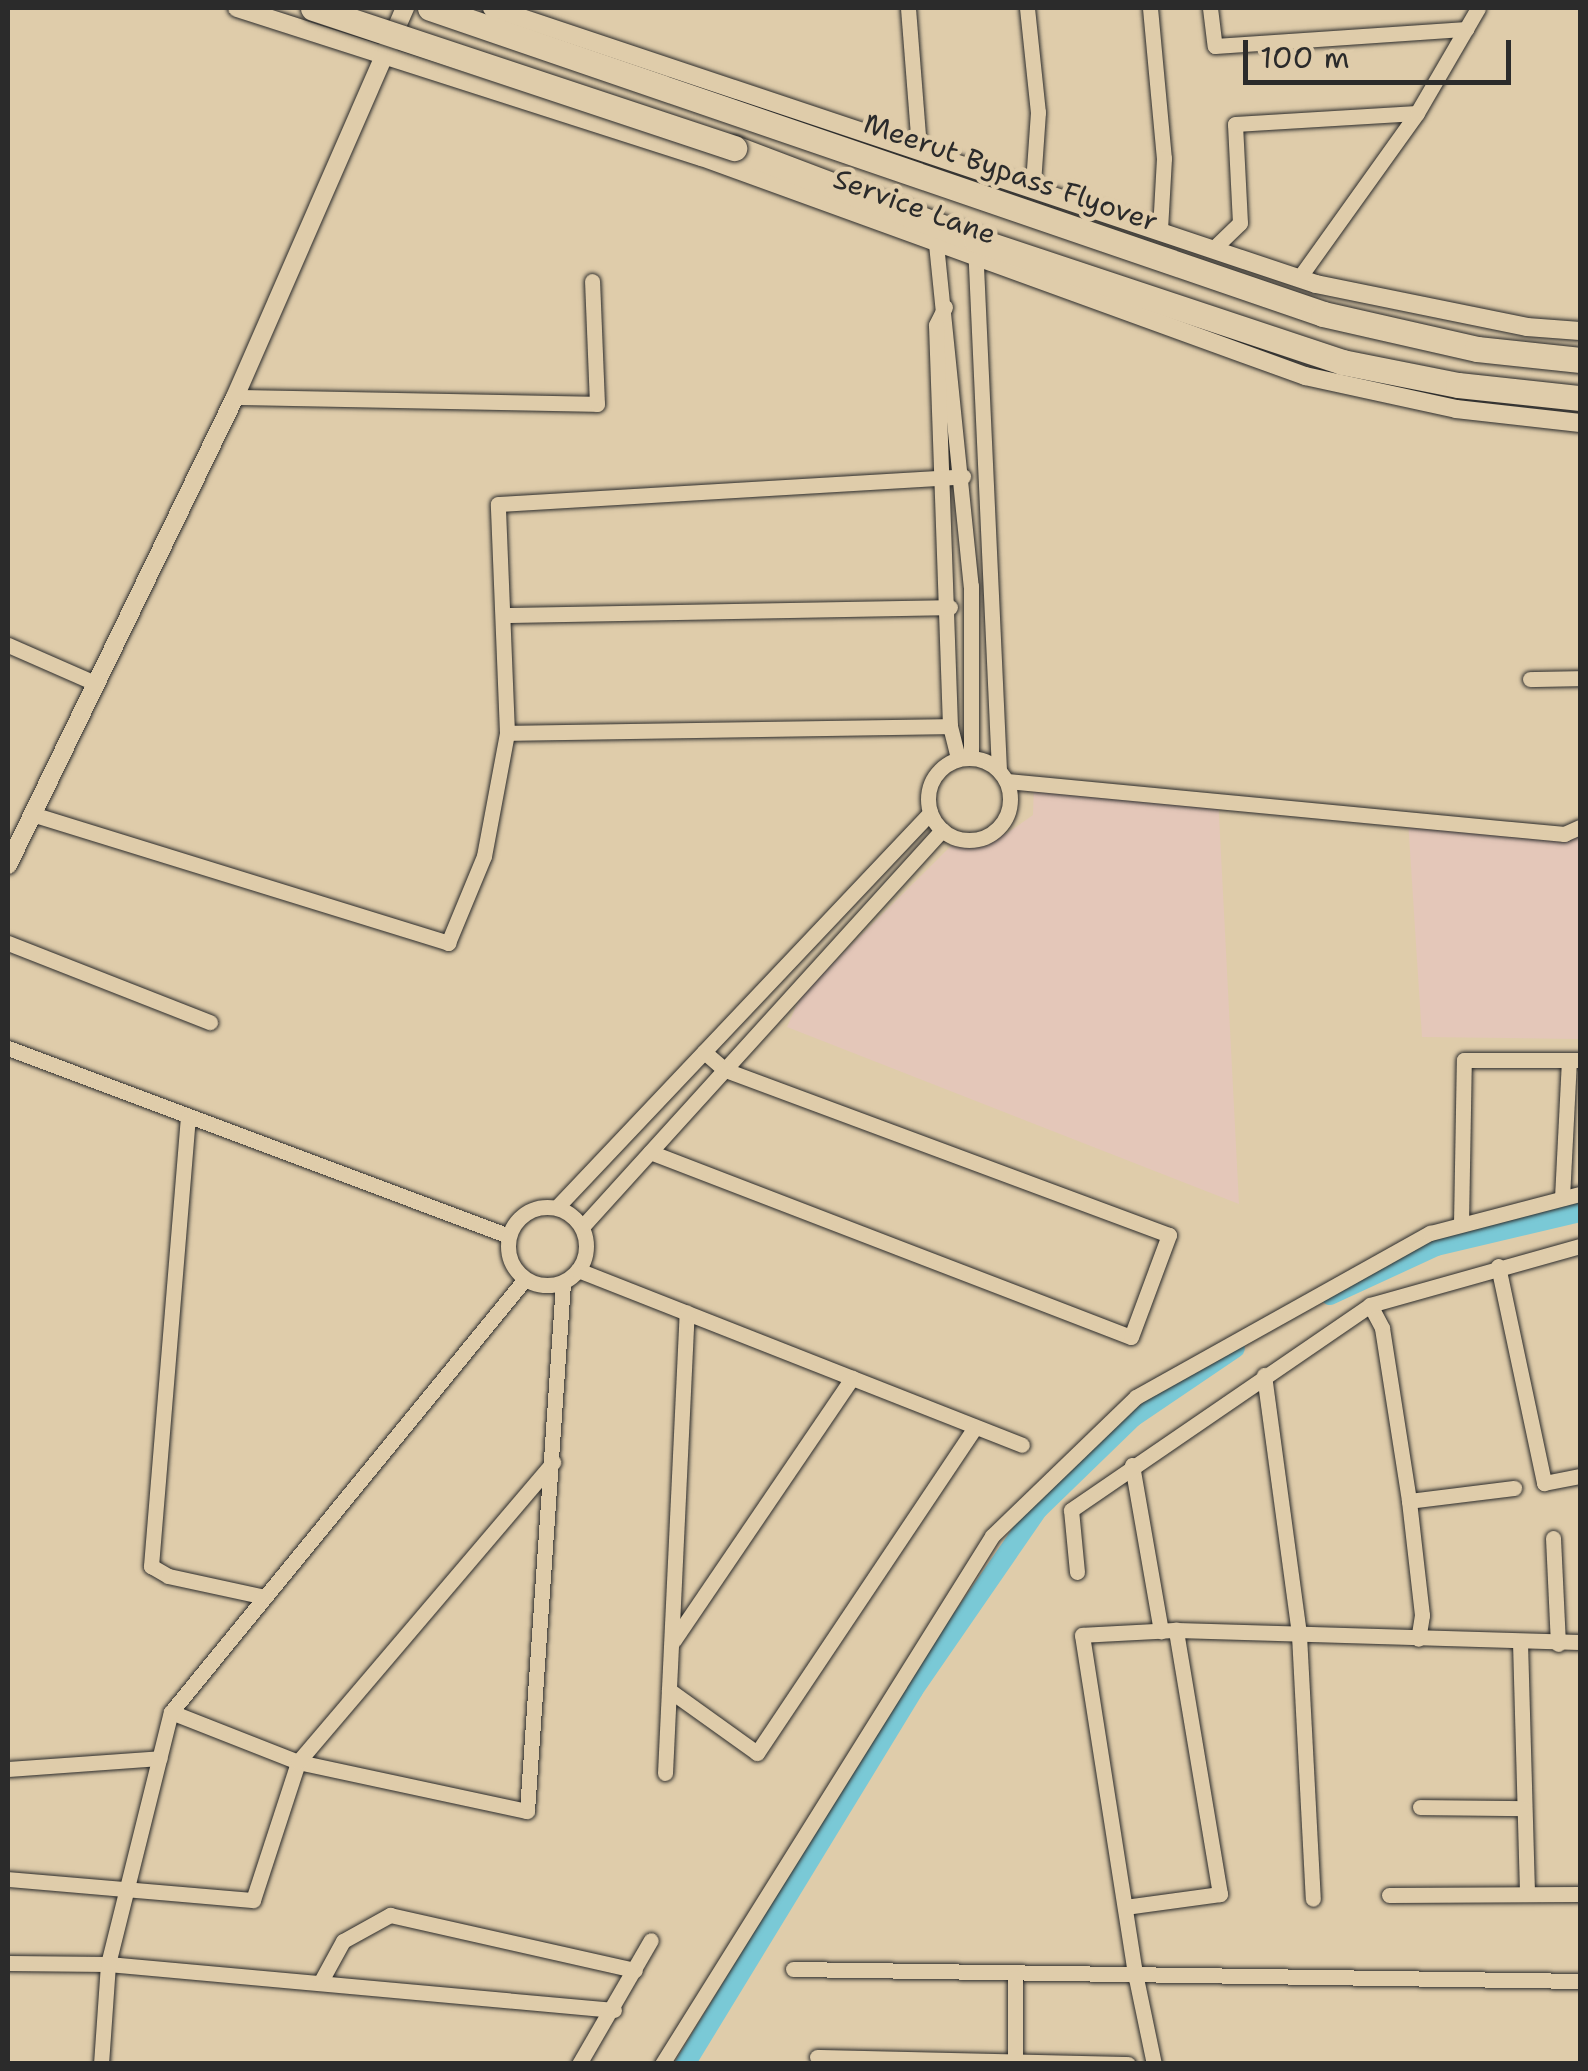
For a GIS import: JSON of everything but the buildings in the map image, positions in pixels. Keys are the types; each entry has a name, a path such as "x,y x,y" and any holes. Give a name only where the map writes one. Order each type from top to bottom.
{"highway":[{"path":"313,8 734,148 975,248 1342,362 1458,386 1580,398"},
{"name":"Meerut Bypass Flyover","path":"430,8 754,117 974,178 1323,314 1476,349 1580,360"}],"street":[{"name":"Service Lane","path":"237,8 936,234"},
{"path":"8,865 235,397 406,8"},
{"name":"Service Lane","path":"492,8 919,148 974,178 1033,184 1299,278 1527,328 1580,331"},
{"path":"908,8 919,148"},
{"path":"1026,8 1038,112 1033,184"},
{"path":"1150,8 1164,158 1160,229"},
{"path":"1210,8 1215,46 1466,29"},
{"path":"1299,278 1418,112 1478,8"},
{"path":"1214,248 1240,223 1234,124 1418,112"},
{"path":"936,234 972,586 965,758"},
{"name":"Service Lane","path":"975,248 1305,376 1456,409 1580,423"},
{"path":"930,813 942,830 970,840 994,832 1010,809 1003,776 975,248"},
{"path":"235,397 596,404 592,281"},
{"path":"946,306 936,325 950,607 950,726 965,758 1003,776 1564,834 1580,826"},
{"path":"32,814 448,943 484,856 508,733 498,504 963,476"},
{"path":"966,512 990,511"},
{"path":"972,586 992,585"},
{"path":"503,615 950,607"},
{"path":"8,646 95,683"},
{"path":"1530,678 1580,678"},
{"path":"508,733 950,726"},
{"path":"557,1208 930,813 936,774 965,758"},
{"path":"582,1228 942,830"},
{"path":"827,922 844,938"},
{"path":"8,944 210,1022"},
{"path":"760,993 778,1011"},
{"path":"8,1048 509,1236"},
{"path":"650,1152 1131,1338 1169,1235 725,1070 704,1052"},
{"path":"1461,1224 1464,1060 1575,1060 1562,1198"},
{"path":"188,1116 152,1566 168,1576 265,1598"},
{"path":"592,1170 616,1190"},
{"path":"662,2064 992,1536 1136,1396 1430,1232 1580,1194"},
{"path":"557,1208 582,1228 586,1253 578,1270 563,1282 525,1279 510,1260 509,1236 532,1209 557,1208"},
{"path":"1077,1572 1071,1510 1370,1305 1580,1246"},
{"path":"1498,1266 1544,1482 1580,1476"},
{"path":"578,1270 1022,1445"},
{"path":"101,2064 108,1964 171,1712 525,1279"},
{"path":"171,1712 298,1762 527,1810 563,1282"},
{"path":"1370,1305 1382,1328 1409,1500 1422,1615 1418,1639"},
{"path":"665,1773 687,1313"},
{"path":"1264,1375 1300,1635 1312,1899"},
{"path":"671,1643 852,1378"},
{"path":"669,1690 757,1753 975,1426"},
{"path":"8,1878 128,1885 253,1900 298,1762 553,1462"},
{"path":"1125,1907 1220,1894 1132,1465"},
{"path":"1409,1500 1514,1488"},
{"path":"1553,1538 1558,1644"},
{"path":"1154,2064 1136,1978 1082,1634 1168,1631 1580,1642"},
{"path":"1520,1642 1527,1894"},
{"path":"8,1769 160,1758"},
{"path":"1420,1807 1524,1808"},
{"path":"1390,1895 1580,1894"},
{"path":"320,1983 343,1941 390,1915 635,1970"},
{"path":"579,2064 614,2010 651,1940"},
{"path":"8,1963 108,1964 614,2010"},
{"path":"793,1970 1015,1977 1580,1981"},
{"path":"1015,1977 1015,2062"},
{"path":"817,2057 1128,2064"}],"shaded area":[{"path":"1034,781 1218,796 1239,1204 787,1027 801,995 958,839 1006,834 1033,815"},
{"path":"1408,820 1580,832 1580,1039 1422,1037"}],"waterway":[{"path":"1330,1295 1436,1246 1580,1212"},
{"path":"685,2064 913,1690 1038,1509 1133,1417 1235,1348"}]}
